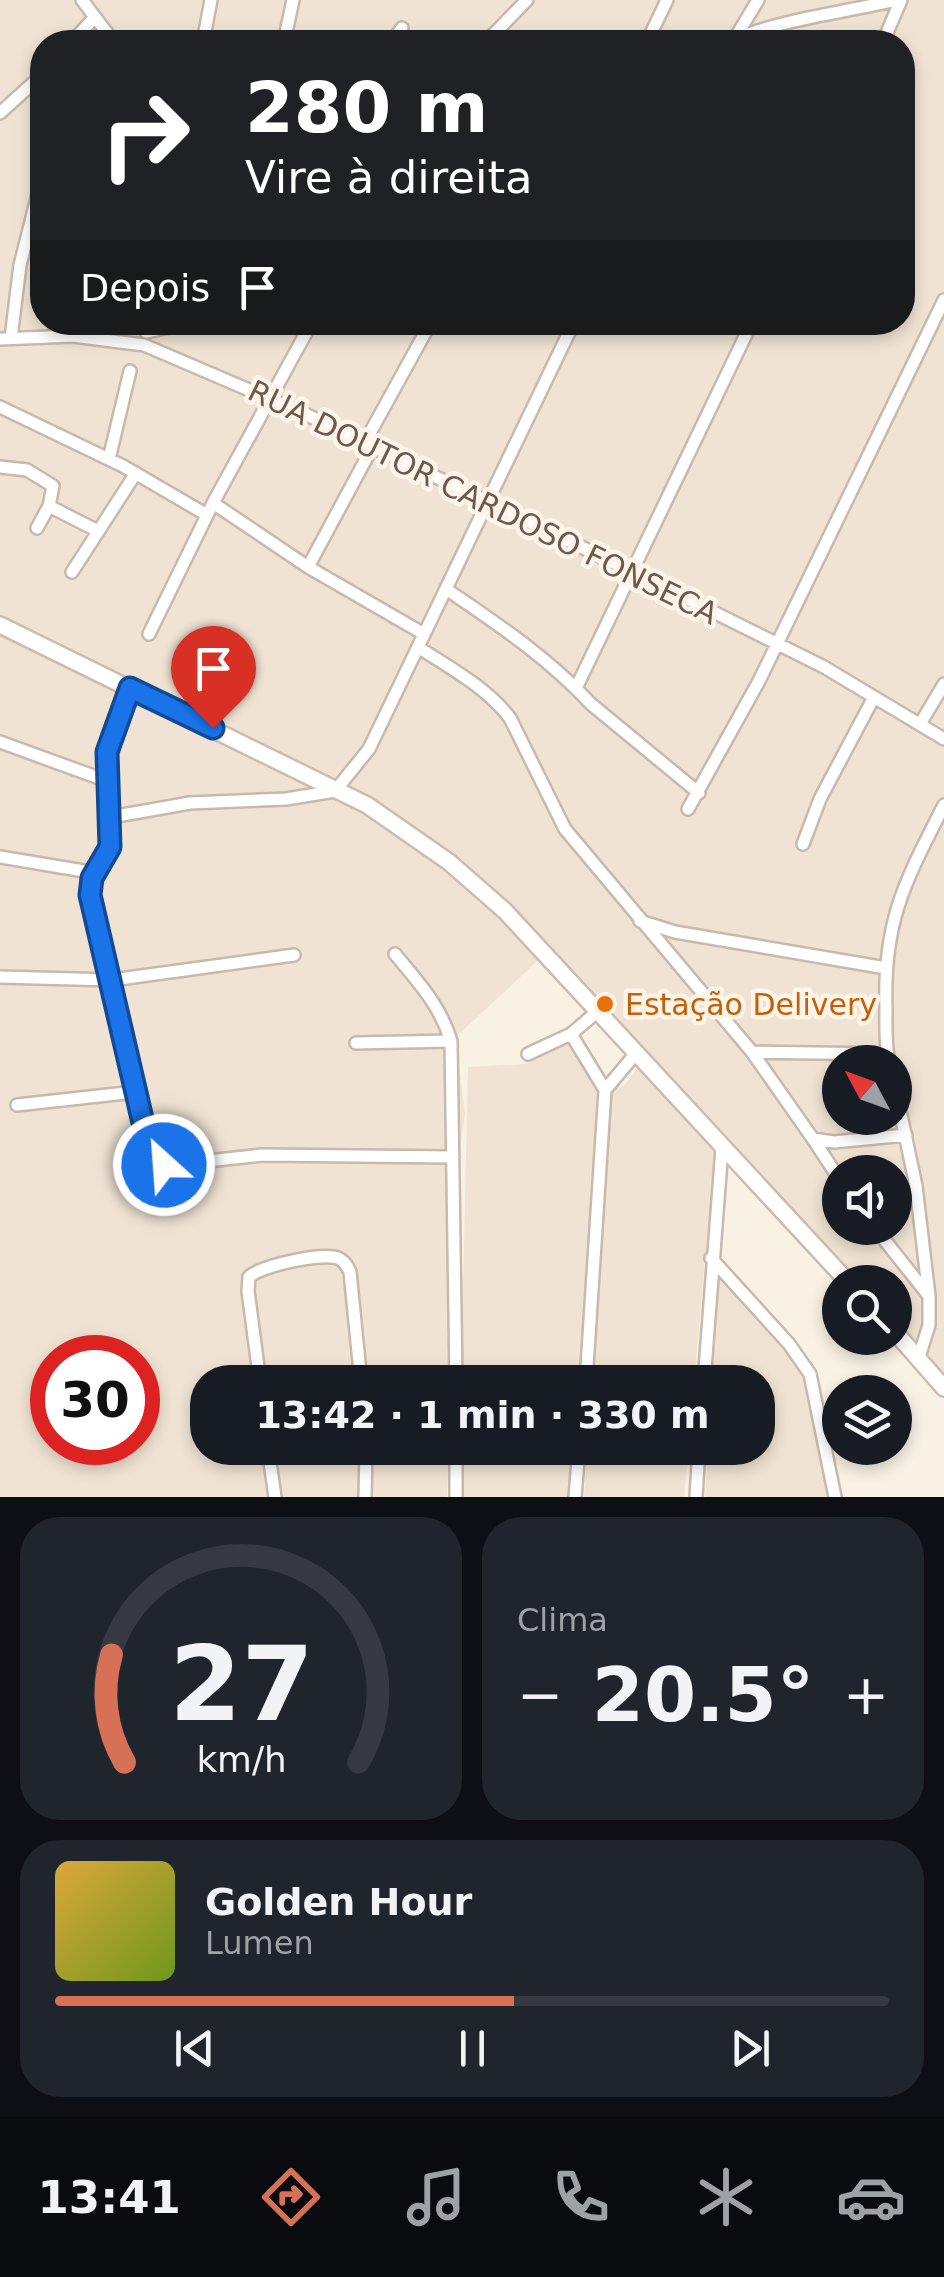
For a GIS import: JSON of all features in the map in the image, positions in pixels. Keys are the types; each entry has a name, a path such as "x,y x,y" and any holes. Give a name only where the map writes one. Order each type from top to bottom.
{"street":[{"path":"82,0 104,30"},
{"path":"205,30 211,0"},
{"path":"286,30 292,0"},
{"path":"498,30 527,0"},
{"path":"653,30 667,0"},
{"path":"738,30 758,0"},
{"path":"766,30 899,0"},
{"path":"888,30 899,0"},
{"path":"83,30 94,18"},
{"path":"0,113 30,86"},
{"path":"6,339 20,265 30,242"},
{"path":"688,810 776,643 944,300"},
{"name":"RUA DOUTOR CARDOSO FONSECA","path":"6,339 97,335"},
{"name":"RUA DOUTOR CARDOSO FONSECA","path":"150,335 270,398 776,643 944,738"},
{"path":"149,634 210,509 305,335"},
{"path":"308,568 424,335"},
{"path":"112,817 190,804 286,799 335,791 370,749 568,335"},
{"path":"577,686 746,335"},
{"path":"109,459 130,372"},
{"path":"0,408 210,509 424,634"},
{"path":"0,466 27,470 48,481 53,492 38,528"},
{"path":"72,572 136,473"},
{"path":"49,506 96,530"},
{"path":"446,589 544,657 603,715 699,793"},
{"path":"0,626 367,806 449,862 505,911 832,1265"},
{"path":"418,647 500,705 565,829 752,1052 824,1155"},
{"path":"920,724 944,684"},
{"path":"130,688 107,752 110,847 90,895 152,1156 164,1165 262,1155 454,1157"},
{"path":"804,844 820,799 874,697"},
{"path":"0,742 110,782"},
{"path":"888,1045 886,968 891,924 898,900 944,805"},
{"path":"0,857 96,873"},
{"path":"640,921 675,932 886,968"},
{"path":"395,954 430,996 443,1016 451,1040 456,1365"},
{"path":"0,977 112,980 294,955"},
{"path":"528,1054 571,1034 598,1011"},
{"path":"571,1034 606,1090"},
{"path":"356,1043 451,1040"},
{"path":"587,1365 606,1090 637,1052"},
{"path":"752,1052 822,1055"},
{"path":"17,1105 135,1092"},
{"path":"813,1139 834,1142 906,1135 929,1296 929,1325 919,1358"},
{"path":"705,1365 722,1148"},
{"path":"889,1245 929,1296"},
{"path":"258,1365 249,1278 262,1268 332,1257 344,1262 350,1272 358,1365"},
{"path":"712,1258 790,1344 810,1374 835,1497"},
{"path":"912,1350 944,1388"},
{"path":"270,1465 275,1497"},
{"path":"366,1465 366,1497"},
{"path":"456,1465 456,1497"},
{"path":"574,1497 577,1465"},
{"path":"696,1497 699,1465"}],"shaded area":[{"path":"0,0 944,0 944,1377 912,1342 912,1265 841,1265 823,1245 912,1245 912,1155 822,1155 822,1244 549,950 455,1038 465,1114 459,1155 452,1365 190,1365 190,1465 448,1465 447,1497 0,1497"},
{"path":"566,1037 603,1089 579,1365 461,1365 468,1067 525,1064"},
{"path":"642,1061 715,1150 696,1365 592,1365 608,1093 625,1085"},
{"path":"718,1274 804,1368 831,1497 705,1497 707,1465 775,1465 775,1365 713,1365"},
{"path":"460,1465 571,1465 568,1497 459,1497"},
{"path":"586,1465 687,1465 684,1497 584,1497"}],"place":[{"name":"Estação Delivery","path":"605,1004"}],"route":[{"path":"164,1165 152,1156 147,1140 90,886 110,847 107,752 130,688 213,728"}]}
